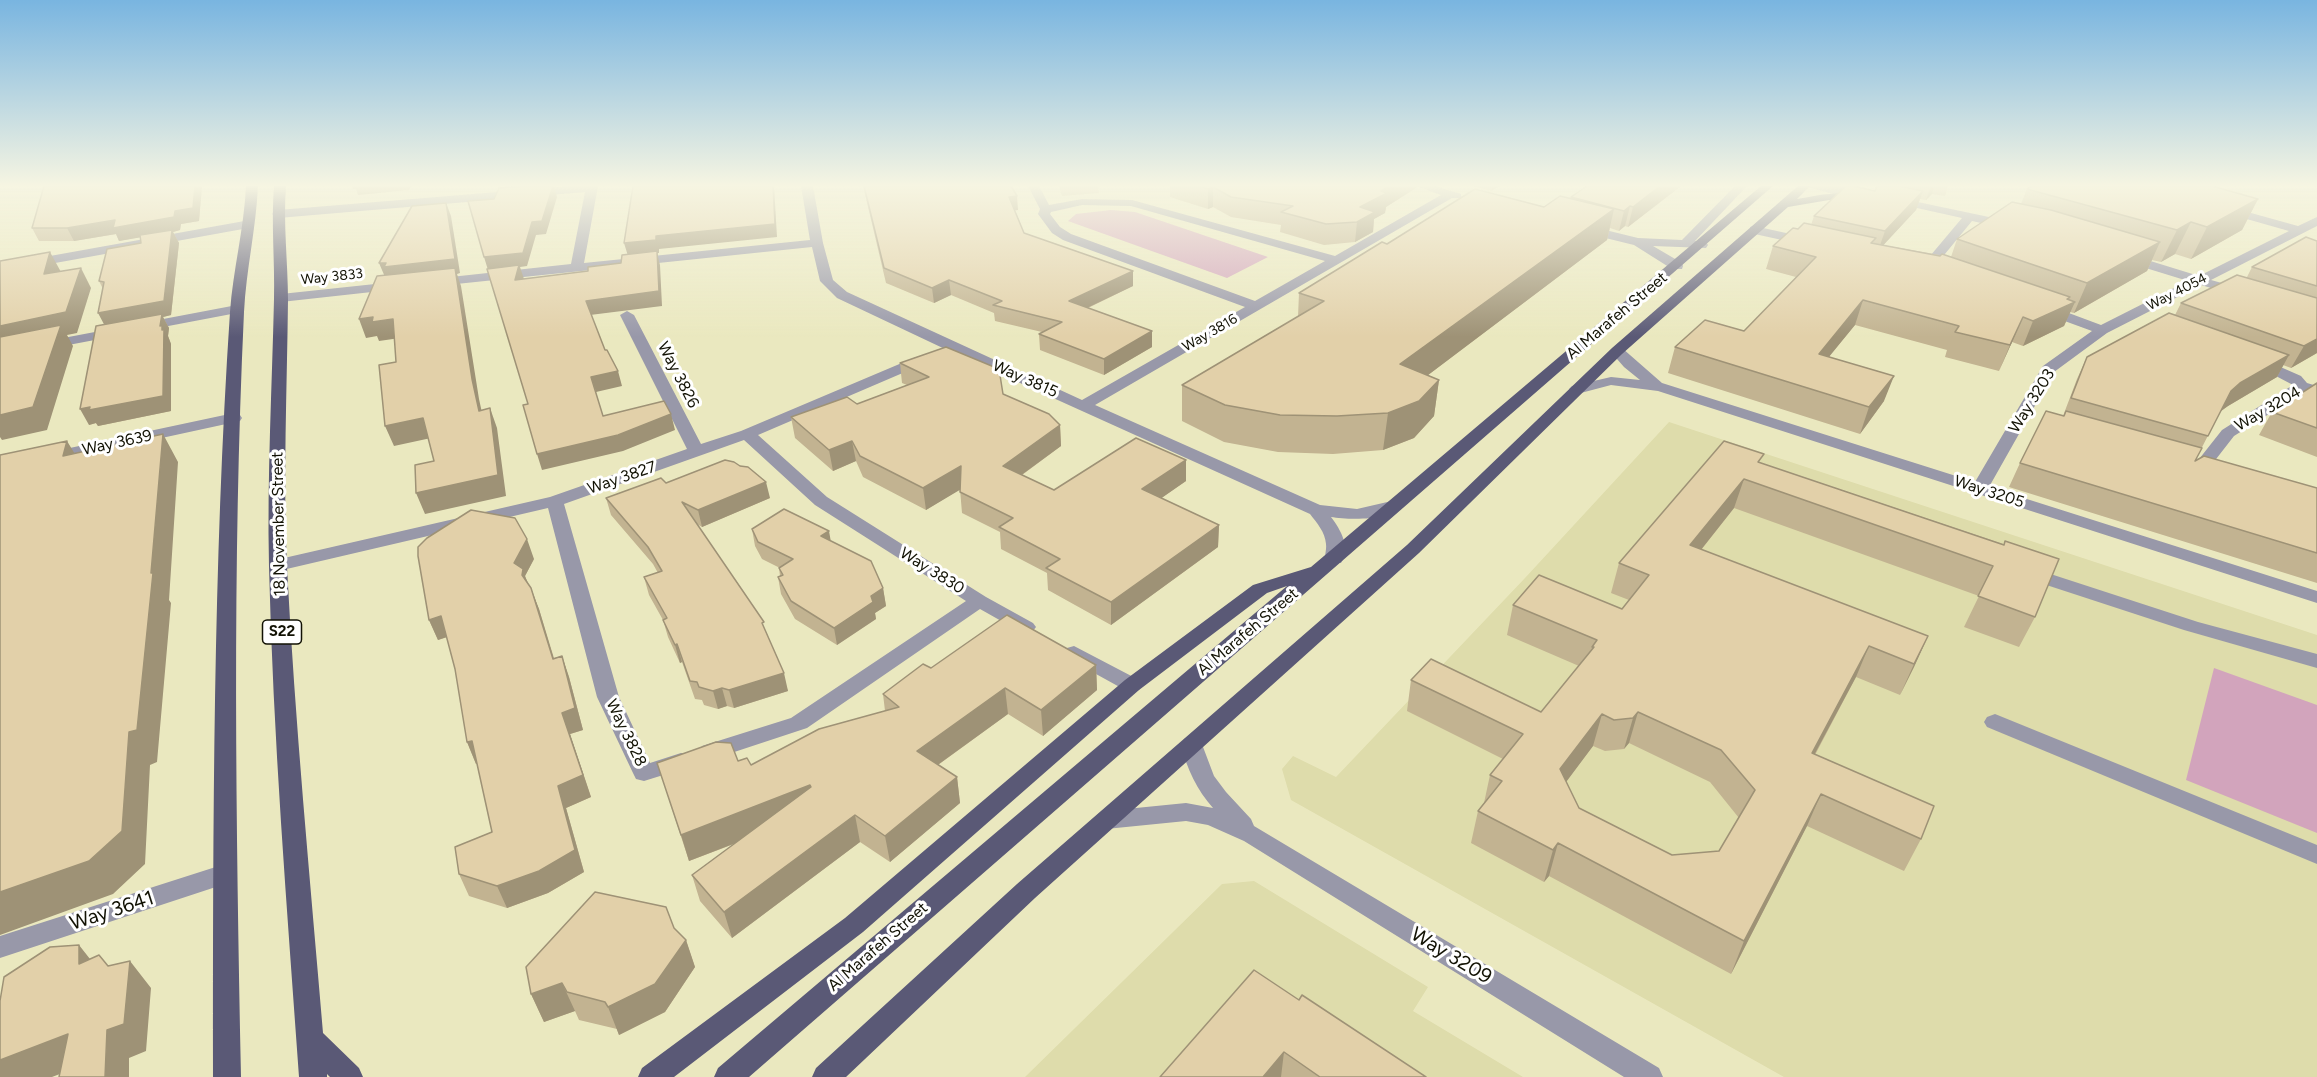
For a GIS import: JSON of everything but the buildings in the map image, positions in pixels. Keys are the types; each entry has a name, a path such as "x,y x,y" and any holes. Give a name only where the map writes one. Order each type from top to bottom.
{"main road":[{"path":"227,1077 226,586 237,309 248,236"},
{"name":"18 November Street","path":"279,236 281,298 277,407 278,565 287,744 312,1040 313,1077"},
{"name":"Al Marafeh Street","path":"728,1077 1092,763 1677,266 1693,245 1704,236"},
{"name":"Al Marafeh Street","path":"826,1077 1018,898 1413,549 1576,389 1747,236"},
{"path":"652,1077 854,925 1132,685 1260,589 1329,563"},
{"path":"312,1040 349,1077"}],"street":[{"path":"0,270 183,236"},
{"path":"577,267 583,236"},
{"name":"Way 3815","path":"816,236 827,281 834,290 952,347 1317,510 1351,515 1374,514 1398,504"},
{"path":"1066,236 1256,306"},
{"path":"1251,236 1336,260"},
{"name":"Way 3816","path":"1084,405 1377,236"},
{"path":"1616,236 1638,242 1693,245 1700,236"},
{"path":"1783,236 1823,245"},
{"path":"1926,268 1953,236"},
{"name":"Way 4054","path":"2102,330 2288,236"},
{"path":"1638,242 1677,266"},
{"name":"Way 3833","path":"281,298 817,243"},
{"path":"2124,246 2215,273"},
{"path":"2110,253 2253,297"},
{"path":"2037,306 2102,330"},
{"path":"0,354 237,309"},
{"name":"Way 3826","path":"627,315 697,452"},
{"path":"2128,317 2149,324"},
{"name":"Way 3203","path":"1979,489 2026,419 2048,369 2102,330"},
{"name":"Way 3827","path":"278,565 555,501 747,434 952,347"},
{"name":"Way 3205","path":"1617,351 1629,364 1660,387"},
{"path":"2248,358 2296,379 2309,388"},
{"name":"Way 3205","path":"1576,389 1611,381 1660,387 2317,597"},
{"name":"Way 3204","path":"2221,474 2194,466 2228,433 2309,388"},
{"name":"Way 3639","path":"35,461 234,418"},
{"name":"Way 3830","path":"747,434 821,501 980,601 1040,634"},
{"name":"Way 3828","path":"555,501 608,697 644,773 800,723 980,601"},
{"name":"Way 3815","path":"1317,510 1334,531 1337,548 1329,563"},
{"path":"2008,567 2191,626 2317,661"},
{"path":"1061,646 1132,685"},
{"path":"1995,722 2317,855"},
{"name":"Way 3209","path":"1192,745 1204,782 1220,803 1252,835"},
{"name":"Way 3209","path":"1106,820 1186,812 1212,817 1252,835 1649,1077"},
{"name":"Way 3641","path":"0,948 225,874"}],"shaded area":[{"path":"1111,236 1207,236 1268,257 1227,278"},
{"path":"1669,422 2317,635 2317,1077 1784,1077 1291,800 1282,769 1293,756 1336,777"},
{"path":"2214,668 2317,705 2317,833 2186,780"},
{"path":"1254,881 1428,987 1413,1011 1523,1077 1025,1077 1222,884"}]}
